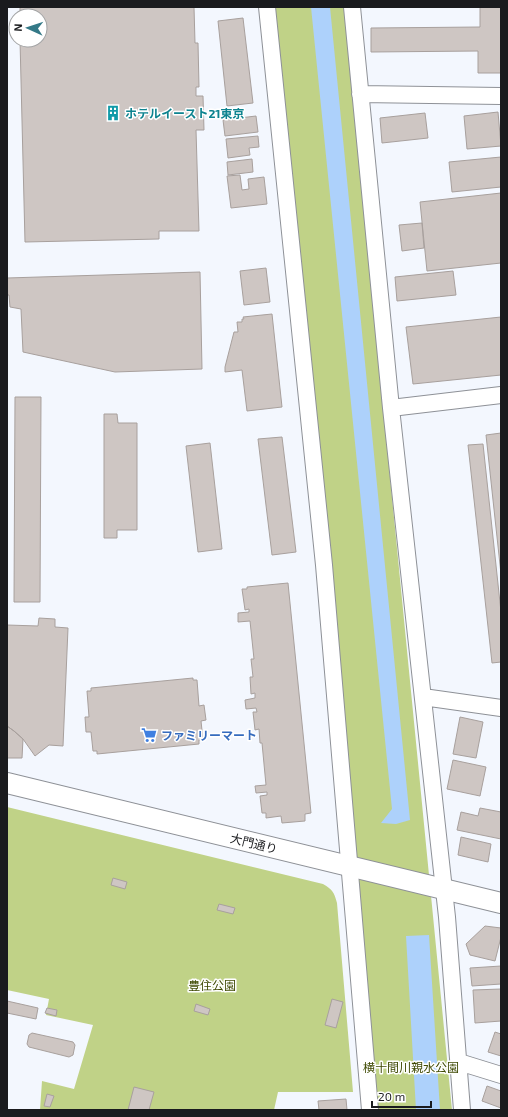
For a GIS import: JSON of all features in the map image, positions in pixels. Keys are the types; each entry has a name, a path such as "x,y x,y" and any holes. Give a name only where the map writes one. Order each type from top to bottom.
{"street":[{"path":"266,7 357,868 370,1110"},
{"path":"352,7 391,408 423,697 438,887 459,1062 462,1110"},
{"path":"360,94 501,96"},
{"path":"391,408 501,395"},
{"path":"423,697 501,708"},
{"name":"大門通り","path":"7,783 501,903"},
{"path":"459,1062 501,1075"}],"green space":[{"name":"横十間川親水公園","path":"274,7 344,7 452,1110 378,1110"},
{"name":"豊住公園","path":"7,807 323,884 329,888 333,892 337,903 353,1092 278,1092 274,1110 40,1110 42,1081 74,1089 93,1025 46,1015 49,999 7,990"}],"water":[{"path":"311,7 330,7 410,820 396,824 381,823 392,809"},
{"path":"429,935 440,1110 416,1110 406,936"}],"building":[{"name":"ホテルイースト21東京","path":"194,7 195,43 198,43 199,87 196,87 196,96 203,96 204,130 196,130 199,231 159,231 159,239 25,242 20,48 48,48 48,8 20,8"},
{"path":"480,7 501,7 501,73 478,73 478,51 371,52 371,28 480,27"},
{"path":"243,18 253,103 227,106 218,21"},
{"path":"498,112 501,146 467,149 464,116"},
{"path":"425,113 428,138 382,143 380,118"},
{"path":"256,116 258,132 225,136 223,120"},
{"path":"258,136 259,147 249,148 250,155 228,158 226,139"},
{"path":"501,157 501,187 452,192 449,162"},
{"path":"252,159 253,172 228,175 227,162"},
{"path":"240,175 242,190 249,189 248,179 264,177 267,204 231,208 227,176"},
{"path":"501,193 501,263 427,271 420,202"},
{"path":"422,223 424,248 402,251 399,225"},
{"path":"266,268 270,302 244,305 240,271"},
{"path":"453,271 456,295 397,301 395,277"},
{"path":"200,272 202,369 115,372 23,352 21,309 10,307 9,295 7,295 7,278"},
{"path":"272,314 282,407 247,411 242,370 225,372 234,332 238,332 237,322 242,322 242,319 244,319 243,317"},
{"path":"501,317 501,375 413,384 406,327"},
{"path":"15,397 41,397 40,602 14,602"},
{"path":"104,414 117,414 118,423 137,423 137,530 117,530 117,538 104,538"},
{"path":"501,433 501,574 486,435"},
{"path":"282,437 296,552 272,555 258,439"},
{"path":"210,443 222,549 198,552 186,446"},
{"path":"483,444 501,612 501,662 492,663 468,445"},
{"path":"288,583 311,813 305,814 305,821 282,823 281,816 266,818 266,813 262,813 260,796 267,795 267,792 256,793 255,786 266,785 262,743 260,743 259,729 255,730 253,712 257,712 256,708 246,709 245,700 255,698 255,693 251,694 250,677 253,677 251,659 254,659 250,621 238,622 238,613 249,612 249,609 245,610 242,589 247,589 247,587"},
{"path":"39,618 55,619 55,627 68,628 63,746 49,745 35,756 23,739 7,726 7,625 38,626"},
{"path":"193,678 193,680 197,680 199,706 204,705 206,720 201,721 203,740 199,740 199,744 97,754 97,751 93,751 91,732 86,732 85,717 89,717 87,691 91,691 91,688"},
{"path":"460,717 483,722 476,758 453,754"},
{"path":"7,726 23,739 22,758 7,758"},
{"path":"453,760 486,767 480,796 447,789"},
{"path":"480,808 501,812 501,839 457,830 461,812 478,816"},
{"path":"461,837 491,844 488,862 458,855"},
{"path":"113,878 127,882 125,889 111,885"},
{"path":"219,904 235,908 233,914 217,910"},
{"path":"485,926 501,928 501,937 495,961 470,955 466,944"},
{"path":"501,966 501,984 472,986 470,968"},
{"path":"501,989 501,1021 475,1023 473,990"},
{"path":"332,999 343,1002 336,1028 325,1025"},
{"path":"7,1001 38,1008 36,1019 7,1013"},
{"path":"196,1004 210,1009 208,1015 194,1011"},
{"path":"47,1008 57,1010 56,1016 45,1013"},
{"path":"495,1032 501,1034 501,1056 488,1052"},
{"path":"32,1033 73,1042 75,1045 73,1055 69,1057 29,1047 27,1044 29,1035"},
{"path":"487,1086 501,1091 501,1108 482,1101"},
{"path":"134,1087 154,1092 149,1110 128,1110"},
{"path":"47,1094 54,1096 50,1107 44,1106"},
{"path":"346,1099 347,1110 319,1110 318,1101"}],"place":[{"name":"ホテルイースト21東京","path":"113,113"},
{"name":"ファミリーマート","path":"149,735"}]}
